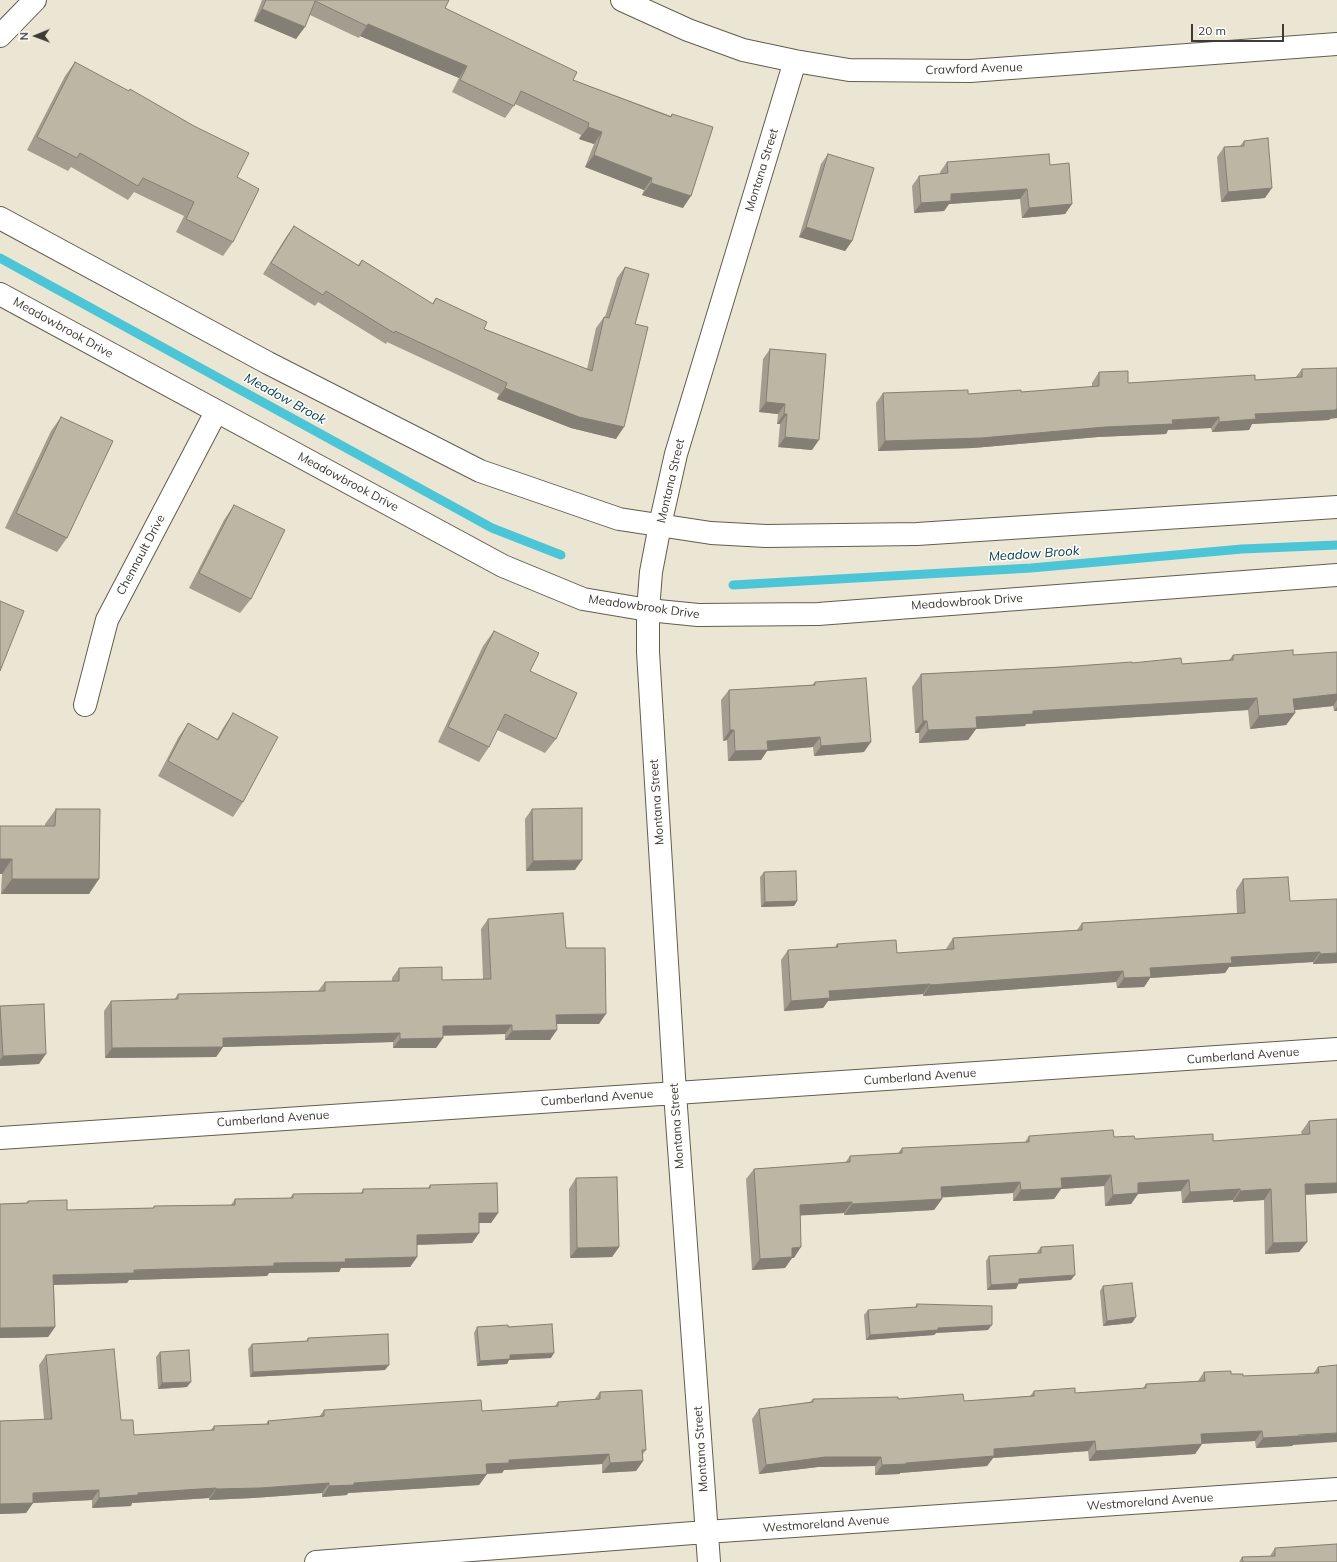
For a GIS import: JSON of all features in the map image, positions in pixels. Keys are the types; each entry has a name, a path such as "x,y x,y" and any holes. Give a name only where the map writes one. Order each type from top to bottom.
{"street":[{"path":"0,36 35,0"},
{"name":"Crawford Avenue","path":"622,0 688,30 743,50 849,70 970,71 1337,44"},
{"name":"Montana Street","path":"709,1562 675,1092 648,652 648,610 651,572 676,454 795,61"},
{"path":"0,218 268,363 480,471 619,519 711,533 766,536 917,534 1337,507"},
{"name":"Meadowbrook Drive","path":"0,294 503,566 583,599 648,610 698,615 818,614 1337,575"},
{"name":"Chennault Drive","path":"85,705 107,620 216,412"},
{"name":"Cumberland Avenue","path":"0,1138 675,1092 1337,1050"},
{"name":"Westmoreland Avenue","path":"316,1562 706,1532 1337,1489"}],"building":[{"path":"266,0 449,0 445,8 577,72 573,80 671,117 672,114 713,127 691,196 651,183 652,178 594,155 602,132 588,127 589,123 521,91 514,106 460,80 467,66 368,24 367,26 315,1 305,27 262,9"},
{"path":"75,62 129,91 130,89 194,126 249,153 237,177 259,189 233,242 186,219 194,202 143,178 138,186 80,153 77,158 37,137"},
{"path":"1268,138 1272,188 1228,192 1224,147 1244,146 1244,141"},
{"path":"828,154 874,168 852,241 806,227"},
{"path":"1049,154 1050,165 1069,163 1072,204 1029,208 1027,189 951,194 951,201 921,203 919,176 948,173 947,162"},
{"path":"294,226 359,266 362,260 433,304 436,298 487,322 484,329 592,371 604,317 609,318 625,267 649,274 635,324 648,327 624,427 579,417 505,388 507,383 395,331 394,333 326,291 323,295 271,263"},
{"path":"770,349 826,354 819,440 785,437 787,414 784,414 785,404 766,402"},
{"path":"1337,368 1336,410 1255,414 1256,419 1219,422 1219,417 1172,420 1173,424 1105,427 981,438 885,441 883,393 968,390 968,394 1021,390 1021,392 1099,386 1099,372 1128,371 1128,383 1255,375 1255,380 1302,377 1302,369"},
{"path":"61,417 113,441 67,538 16,513"},
{"path":"234,505 285,530 251,599 199,573"},
{"path":"0,601 24,611 0,671"},
{"path":"494,631 539,653 530,671 577,693 556,739 505,714 489,747 448,727"},
{"path":"1293,650 1293,655 1337,652 1337,694 1293,699 1295,713 1259,716 1257,698 1033,711 1033,714 976,717 977,728 928,730 927,721 923,721 921,674 1132,663 1181,658 1182,664 1233,660 1233,655"},
{"path":"866,678 871,742 821,746 820,737 767,741 768,750 735,751 734,730 730,730 729,690 815,685 815,682"},
{"path":"233,713 278,737 243,802 168,761 188,723 218,740"},
{"path":"582,808 582,860 533,861 532,809"},
{"path":"56,809 100,809 99,879 12,879 12,859 0,859 0,826 55,826"},
{"path":"796,871 797,901 765,902 764,872"},
{"path":"1288,877 1290,901 1337,899 1337,953 1320,954 1320,952 1231,957 1232,963 1150,968 1151,977 1124,978 1123,971 829,991 830,998 791,1001 788,950 838,947 837,944 896,940 897,953 954,949 953,938 1082,930 1082,923 1245,913 1243,879"},
{"path":"563,913 566,948 605,948 606,1014 556,1015 557,1030 512,1031 512,1025 443,1026 443,1038 400,1039 400,1033 223,1038 223,1047 112,1048 111,1001 178,999 178,994 325,991 325,982 399,981 399,968 442,967 442,980 491,979 488,919"},
{"path":"44,1004 46,1054 3,1056 0,1006"},
{"path":"1337,1119 1337,1183 1305,1184 1307,1242 1273,1243 1271,1189 1190,1192 1189,1180 1138,1183 1138,1193 1113,1195 1111,1175 1061,1178 1062,1188 1021,1190 1020,1182 941,1187 942,1199 800,1205 801,1247 792,1248 792,1257 760,1259 754,1169 850,1162 850,1156 902,1153 902,1148 1029,1142 1029,1136 1113,1130 1114,1137 1134,1136 1135,1139 1213,1134 1213,1141 1310,1134 1309,1121"},
{"path":"617,1177 619,1247 577,1248 576,1178"},
{"path":"497,1183 498,1213 479,1213 479,1233 417,1235 417,1257 345,1259 346,1262 274,1263 274,1266 134,1270 134,1273 53,1275 55,1327 0,1328 0,1204 28,1203 28,1201 67,1200 67,1210 154,1208 154,1206 235,1205 235,1199 293,1198 293,1194 363,1193 363,1189 430,1188 430,1185"},
{"path":"1073,1245 1075,1275 1019,1279 1019,1283 991,1285 989,1256 1041,1253 1041,1247"},
{"path":"1132,1283 1136,1317 1107,1321 1103,1286"},
{"path":"917,1304 992,1306 992,1325 938,1328 938,1330 870,1335 868,1310 917,1307"},
{"path":"552,1324 554,1353 510,1355 510,1359 480,1361 477,1327 508,1325 508,1327"},
{"path":"388,1334 389,1365 253,1372 252,1344 308,1341 308,1338"},
{"path":"114,1349 121,1420 133,1420 134,1435 214,1430 214,1426 269,1424 268,1421 324,1416 324,1410 481,1400 482,1411 558,1406 558,1402 600,1399 600,1392 642,1390 646,1450 642,1450 643,1461 610,1463 609,1454 509,1460 509,1463 486,1464 487,1474 354,1483 354,1485 329,1486 329,1483 260,1488 216,1488 138,1493 138,1495 99,1498 99,1490 33,1493 33,1503 0,1504 0,1421 52,1419 46,1355"},
{"path":"189,1350 191,1382 162,1383 160,1352"},
{"path":"1337,1365 1337,1433 1263,1438 1262,1431 1201,1434 1202,1444 1096,1451 1095,1441 994,1449 994,1456 906,1464 882,1465 881,1457 825,1457 766,1465 759,1409 813,1402 813,1399 898,1397 898,1399 963,1394 964,1401 1034,1396 1034,1391 1075,1388 1075,1393 1146,1388 1146,1384 1205,1381 1204,1372 1231,1371 1231,1374 1243,1374 1243,1376 1319,1373 1318,1367"},
{"path":"1337,1544 1337,1562 1243,1562 1242,1557 1275,1556 1275,1548"}],"waterway":[{"name":"Meadow Brook","path":"0,258 492,528 561,555"},
{"name":"Meadow Brook","path":"733,585 1031,568 1242,549 1337,545"}]}
